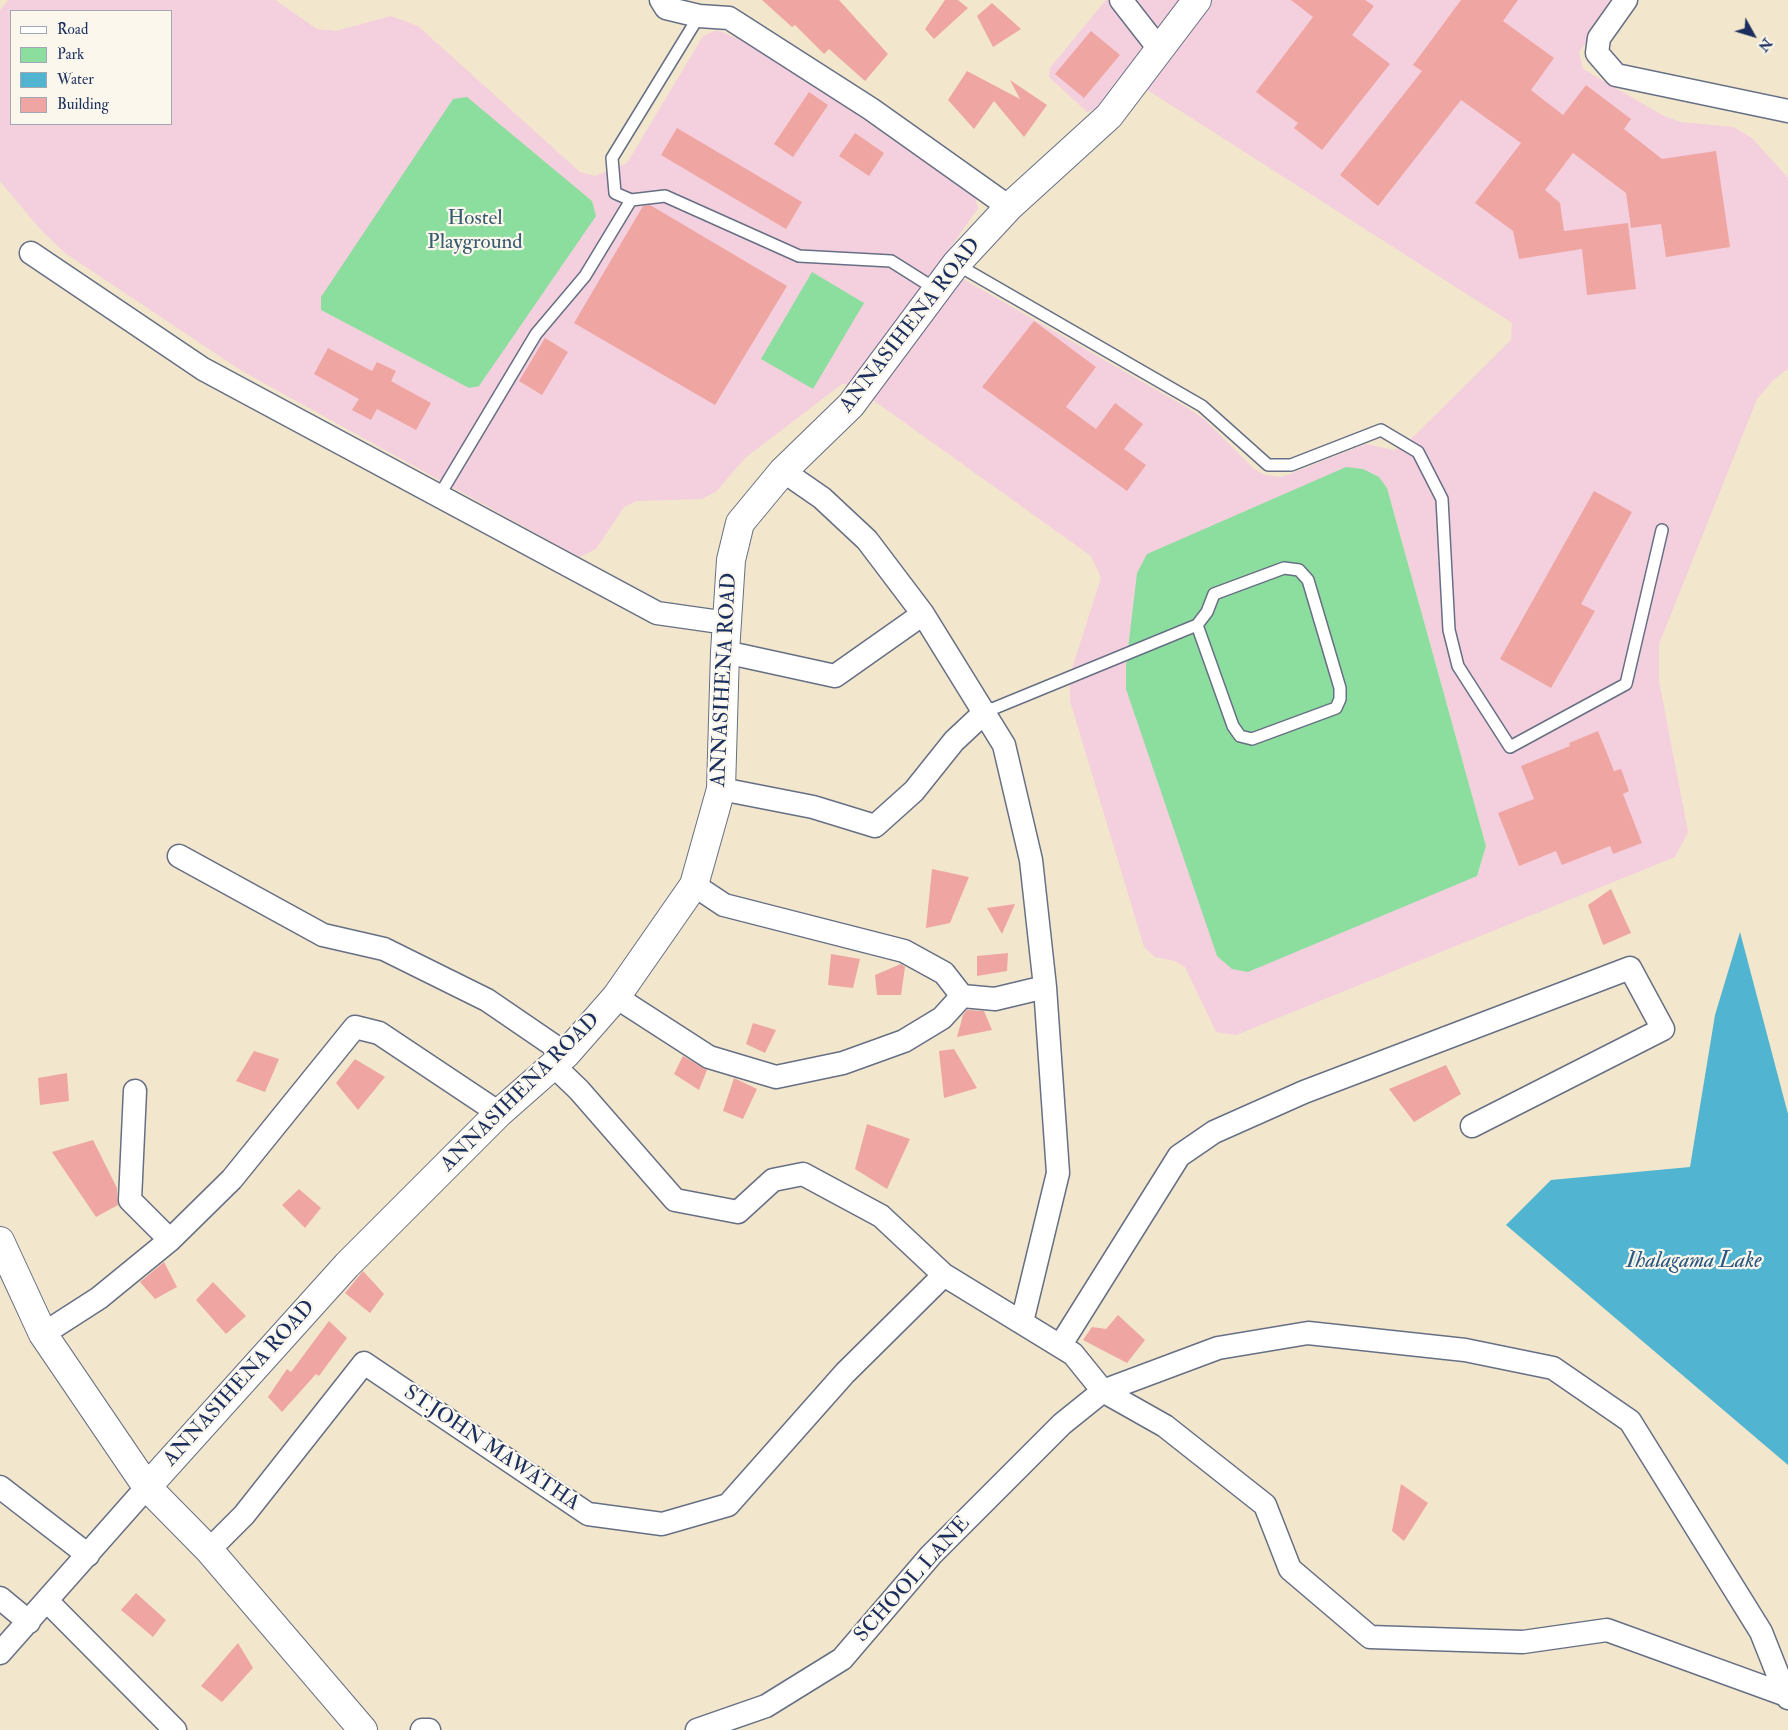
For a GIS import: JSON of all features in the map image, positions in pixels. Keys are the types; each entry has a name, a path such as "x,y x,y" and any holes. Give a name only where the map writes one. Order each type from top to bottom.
{"street":[{"path":"660,0 666,8 699,16 729,18 871,109 1009,207"},
{"path":"1120,0 1160,50"},
{"name":"ANNASIHENA ROAD","path":"0,1653 30,1622 147,1487 347,1265 499,1113 560,1059 616,997 694,885 721,789 725,652 731,560 740,523 784,471 851,406 956,264 1009,207 1109,116 1197,0"},
{"path":"1626,0 1599,38 1597,53 1616,75 1785,115"},
{"path":"31,253 203,370 657,613 727,623"},
{"path":"784,471 822,498 867,540 923,614 985,712 1004,746 1031,860 1045,987 1058,1173 1022,1322"},
{"path":"725,652 836,676 923,614"},
{"path":"721,789 813,806 875,826 914,791 954,741 985,712"},
{"path":"178,856 323,935 384,949 487,1000 560,1059 579,1090 675,1200 738,1212 773,1180 803,1174 881,1216 944,1275 1073,1354 1103,1392 1165,1426 1265,1505 1290,1569 1370,1637 1523,1642 1607,1630 1787,1696"},
{"path":"694,885 724,905 904,951 944,973 962,996 995,999 1045,987"},
{"path":"1060,1346 1179,1156 1214,1132 1304,1092 1630,968 1663,1029 1472,1126"},
{"path":"616,997 709,1057 776,1077 843,1063 904,1041 942,1018 962,996"},
{"path":"43,1334 100,1298 170,1240 232,1179 355,1027 379,1033 499,1113"},
{"path":"135,1091 130,1200 170,1240"},
{"path":"0,1241 43,1334 147,1487 209,1550 363,1730"},
{"name":"ST.JOHN MAWATHA","path":"209,1550 244,1515 364,1363 588,1514 662,1524 728,1505 845,1374 944,1275"},
{"name":"SCHOOL LANE","path":"698,1730 766,1706 842,1659 931,1555 1062,1424 1103,1392 1218,1348 1308,1334 1465,1350 1553,1368 1630,1421 1761,1632 1787,1696"},
{"path":"0,1487 88,1555"},
{"path":"0,1598 30,1622"},
{"path":"47,1601 175,1730"},
{"path":"422,1730 429,1730"}],"lane":[{"path":"699,16 612,158 615,193 631,200 665,196 799,256 891,261 938,290"},
{"path":"439,496 536,334 585,276 631,200"},
{"path":"956,264 1202,406 1268,465 1291,465 1381,430 1418,452 1442,499 1449,630 1458,666 1510,747 1626,684 1662,530"},
{"path":"985,712 1197,625 1207,612 1214,594 1284,568 1299,570 1308,580 1340,688 1340,699 1336,708 1252,739 1240,736 1233,726 1197,625"}],"shaded area":[{"path":"8,0 275,0 317,29 336,31 391,16 418,26 580,172 595,176 627,163 703,36 717,30 766,52 975,197 978,208 942,260 944,268 1186,407 1205,420 1254,469 1265,475 1282,477 1366,444 1393,450 1403,447 1511,340 1512,323 1132,80 1096,109 1087,112 1049,77 1050,68 1106,0 1617,0 1579,52 1583,69 1664,116 1681,122 1733,127 1752,138 1788,178 1788,369 1774,379 1757,399 1659,644 1659,681 1688,832 1675,857 1236,1035 1216,1032 1185,967 1175,961 1155,957 1144,947 1070,701 1070,675 1101,578 1091,556 852,385 842,384 745,458 717,491 702,499 636,501 624,507 596,549 579,557 242,371 65,253 40,229 0,181 0,10","holes":["321,297 469,388 321,310","1387,488 1486,846 1477,876"]}],"green space":[{"name":"Hostel Playground","path":"467,97 592,201 596,216 479,386 469,388 321,310 321,297 453,99"},
{"path":"812,272 864,303 813,389 761,359"},
{"path":"1346,467 1363,469 1379,477 1387,488 1486,846 1477,876 1248,972 1232,969 1217,956 1126,689 1126,666 1137,573 1147,554"}],"water":[{"name":"Ihalagama Lake","path":"1740,932 1788,1114 1788,1465 1506,1225 1551,1180 1690,1167 1715,1015"}],"building":[{"path":"762,0 839,0 888,54 865,81 829,49 824,54 795,25 792,27"},
{"path":"945,0 958,0 968,8 934,39 925,29"},
{"path":"1291,0 1365,0 1374,6 1352,35 1390,64 1322,150 1294,128 1298,123 1256,92 1313,17"},
{"path":"1461,0 1518,0 1503,21 1554,58 1531,90 1563,115 1586,85 1631,119 1624,129 1662,159 1716,151 1730,247 1666,257 1661,224 1631,228 1626,193 1573,153 1545,190 1560,203 1564,231 1628,223 1636,289 1587,295 1582,249 1519,259 1513,231 1475,203 1521,143 1461,100 1378,206 1340,175 1422,71 1413,65"},
{"path":"992,3 1021,29 993,47 977,16"},
{"path":"1091,31 1120,55 1084,98 1055,74"},
{"path":"967,71 1020,99 1010,80 1047,105 1024,137 994,101 974,129 948,100"},
{"path":"809,92 828,105 793,157 774,144"},
{"path":"677,128 802,202 786,229 661,155"},
{"path":"855,133 884,153 869,176 839,156"},
{"path":"650,205 787,286 715,405 574,323 643,206"},
{"path":"1034,321 1096,367 1066,407 1096,429 1115,403 1143,424 1124,449 1146,465 1127,491 982,387"},
{"path":"545,338 568,352 542,395 519,381"},
{"path":"328,348 372,371 377,362 396,371 391,381 431,403 416,430 377,409 371,420 352,410 359,399 314,374"},
{"path":"1594,491 1632,512 1581,604 1595,611 1551,688 1500,659"},
{"path":"1598,731 1614,771 1621,769 1629,791 1623,794 1642,843 1613,854 1610,846 1562,865 1556,851 1519,866 1498,813 1534,799 1521,766 1570,746 1569,743"},
{"path":"932,869 969,877 950,923 926,928"},
{"path":"1611,889 1631,933 1603,945 1588,905"},
{"path":"1015,904 1002,934 987,908"},
{"path":"1008,953 1007,971 977,976 977,956"},
{"path":"831,954 860,959 853,988 828,985"},
{"path":"901,964 905,967 901,995 877,995 875,975"},
{"path":"967,1010 984,1011 992,1030 957,1037 963,1015"},
{"path":"753,1023 776,1030 765,1053 746,1044"},
{"path":"954,1049 977,1088 944,1098 939,1051"},
{"path":"254,1051 279,1059 265,1092 236,1081"},
{"path":"683,1056 707,1070 699,1090 674,1074"},
{"path":"355,1059 385,1077 358,1110 336,1083"},
{"path":"1446,1065 1461,1094 1414,1122 1389,1089"},
{"path":"67,1073 69,1101 40,1105 38,1078"},
{"path":"734,1078 757,1089 743,1119 723,1111"},
{"path":"867,1124 910,1139 887,1189 855,1169"},
{"path":"93,1140 117,1188 118,1205 96,1217 52,1152"},
{"path":"299,1189 321,1208 305,1228 282,1205"},
{"path":"164,1262 177,1287 155,1299 140,1282"},
{"path":"363,1271 384,1294 370,1313 345,1293"},
{"path":"213,1282 246,1316 226,1334 196,1300"},
{"path":"1118,1315 1145,1340 1127,1363 1083,1340 1092,1327 1106,1329"},
{"path":"329,1321 347,1338 319,1376 316,1374 282,1412 268,1397 287,1369 291,1372"},
{"path":"1401,1484 1428,1503 1404,1541 1392,1531"},
{"path":"136,1593 166,1620 153,1637 121,1610"},
{"path":"238,1643 253,1668 222,1702 201,1686"}]}
